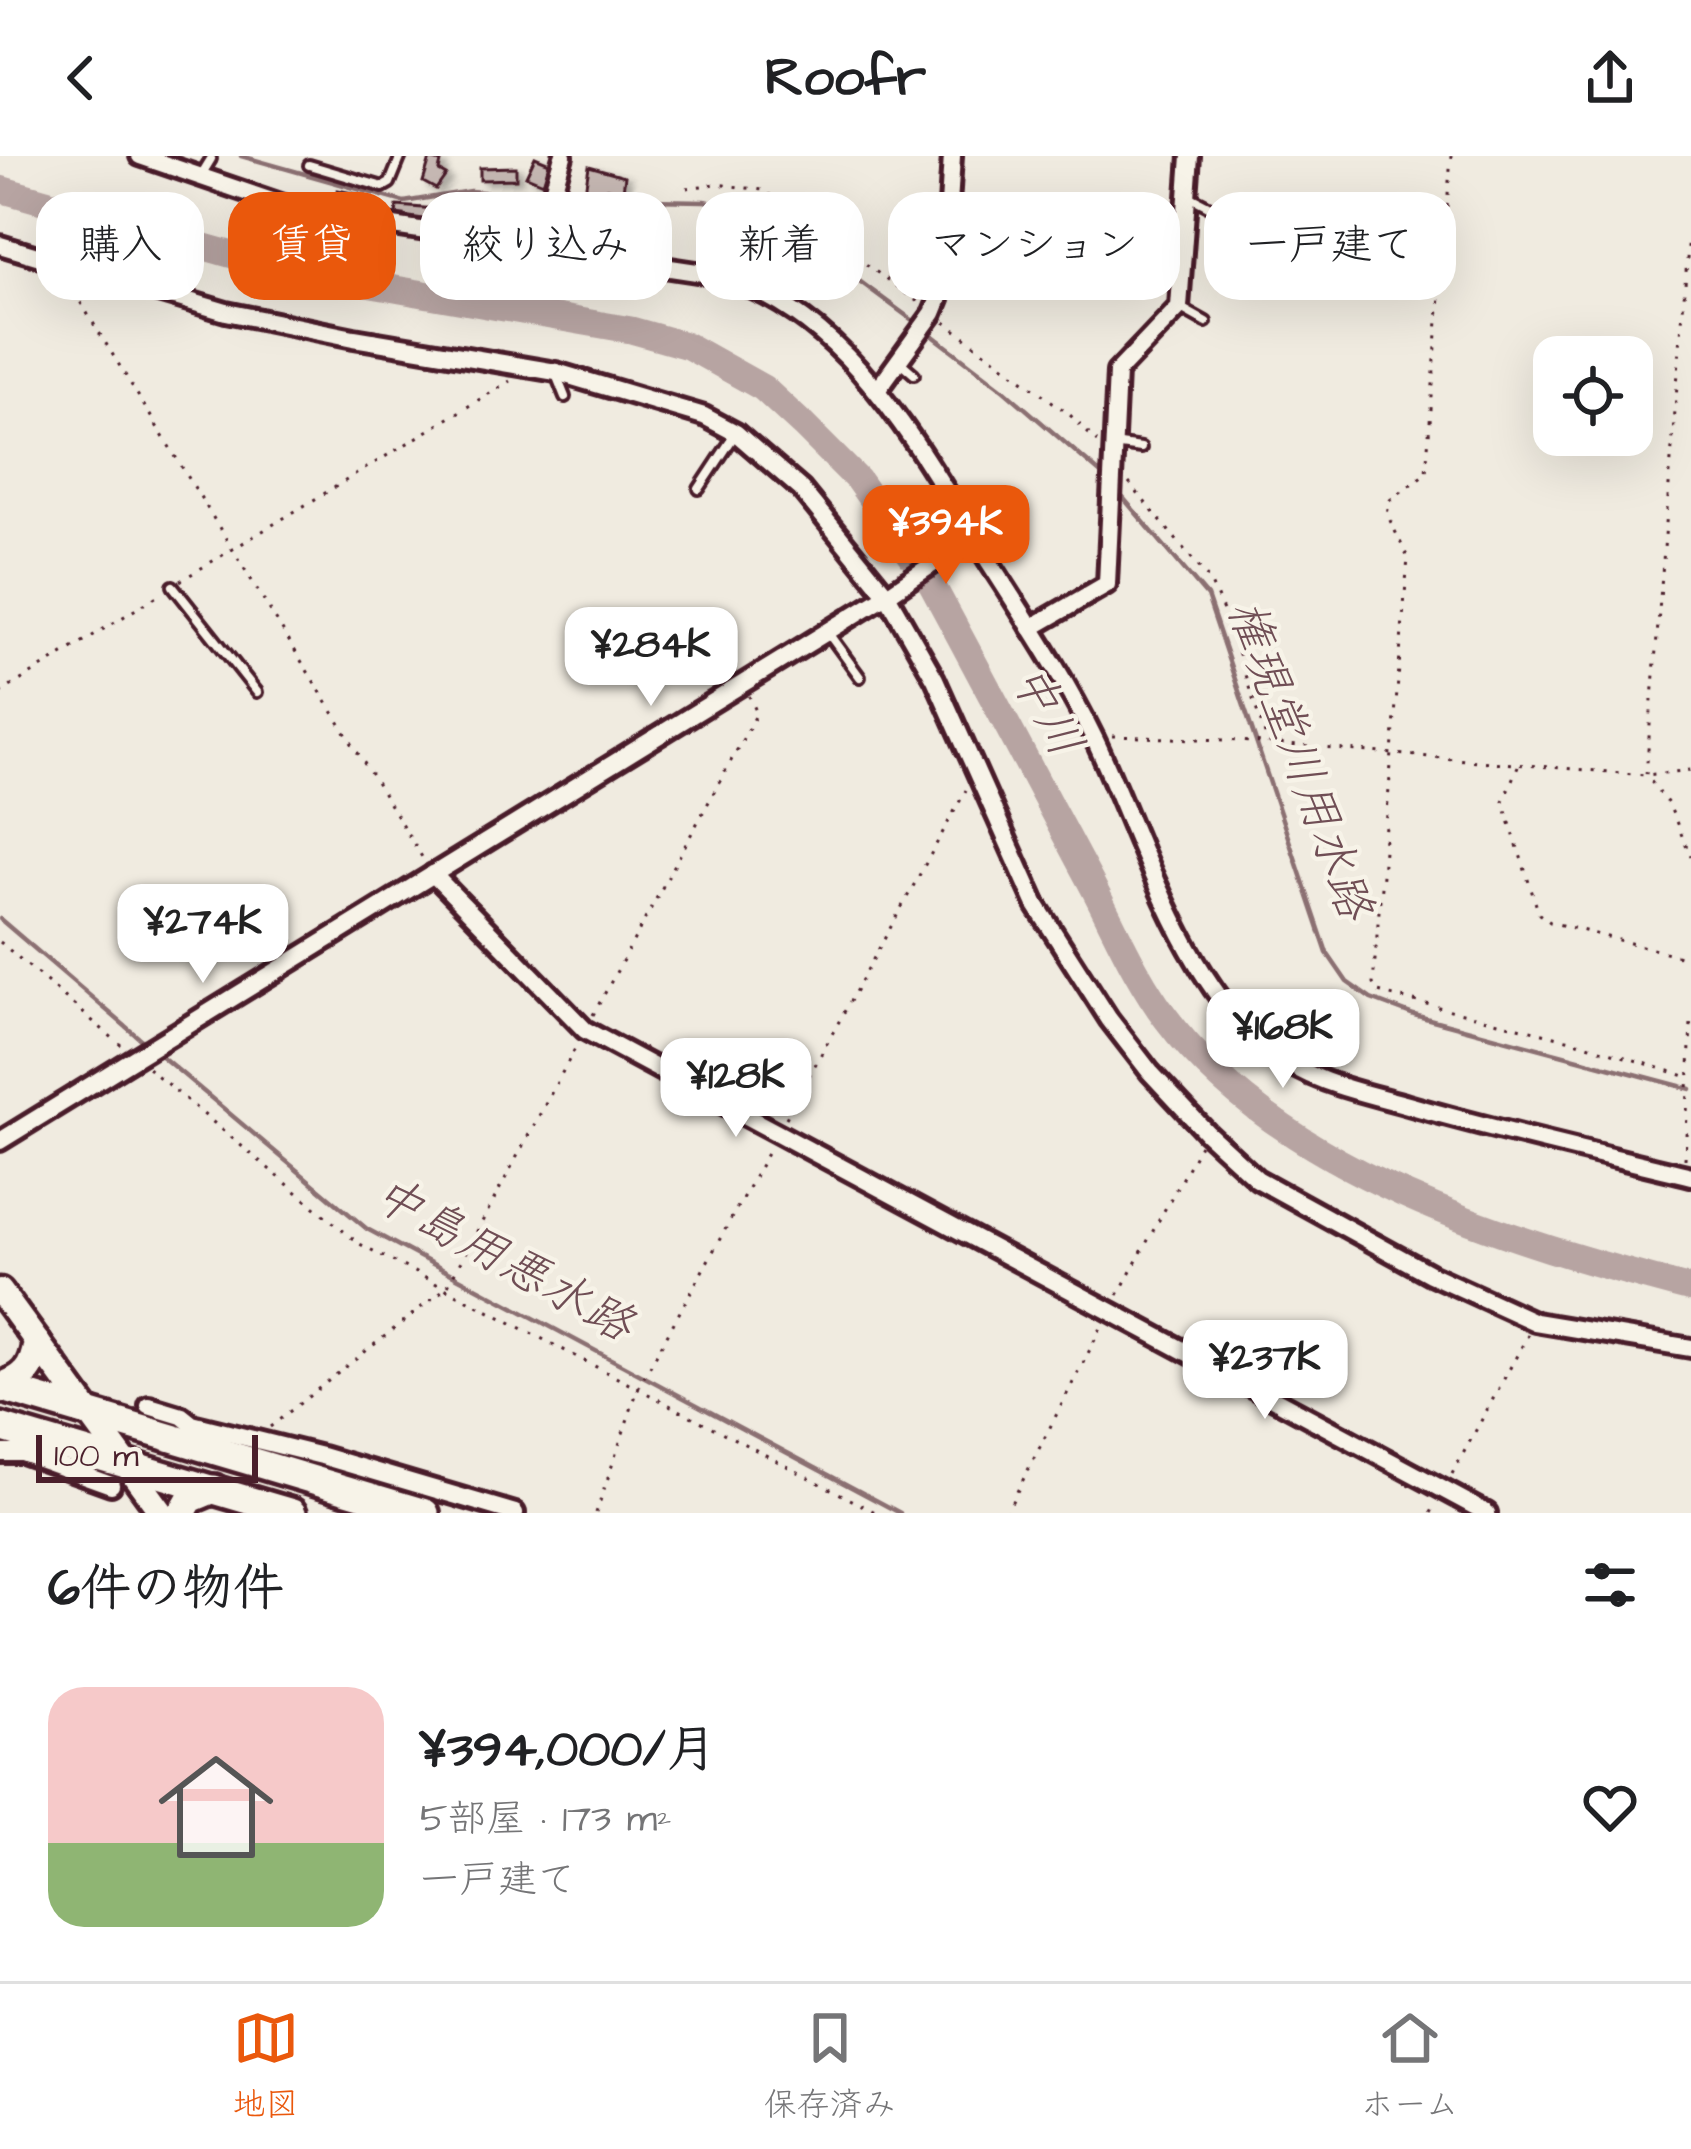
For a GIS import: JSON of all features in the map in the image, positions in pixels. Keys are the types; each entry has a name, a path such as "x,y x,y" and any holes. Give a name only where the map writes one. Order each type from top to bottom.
{"highway":[{"path":"0,1387 16,1382 33,1367 37,1344"},
{"path":"0,1387 88,1414 215,1441 425,1513"},
{"path":"0,1427 51,1452 118,1474 214,1489 292,1513"},
{"path":"166,1513 214,1489"}],"main road":[{"path":"0,1291 88,1414 118,1474 166,1513"}],"street":[{"path":"140,156 307,213 420,230"},
{"path":"553,192 563,156"},
{"path":"950,192 952,156"},
{"path":"1031,628 1107,584 1117,372 1179,307 1190,156"},
{"path":"0,244 36,254"},
{"path":"672,270 734,280 782,305 878,389 915,439 969,539 1031,628 1094,738 1153,876 1204,974 1224,1003 1271,1052 1321,1080 1528,1139 1688,1175"},
{"path":"187,300 354,338 556,372 704,416 736,433 801,489 892,591 1036,904 1109,1018 1150,1072 1207,1133 1257,1179 1430,1274 1535,1322 1691,1348"},
{"path":"878,389 938,300"},
{"path":"0,1141 969,539"},
{"path":"433,874 585,1030 1487,1513"},
{"path":"149,1406 215,1441 256,1439 515,1513"},
{"path":"0,1453 51,1452"}],"lane":[{"path":"309,165 383,188 401,156"},
{"path":"200,177 212,159"},
{"path":"1187,196 1204,205"},
{"path":"1179,307 1206,322"},
{"path":"899,361 914,374"},
{"path":"556,372 565,398"},
{"path":"699,489 736,433"},
{"path":"1113,453 1142,448"},
{"path":"173,586 257,692"},
{"path":"826,632 860,677"}],"path":[{"path":"1451,156 1426,473 1390,500 1387,514 1408,558 1373,984 1378,992 1575,1041 1690,1077"},
{"path":"687,188 716,184 763,190 1069,414 1113,453 1209,578 1268,744"},
{"path":"1691,209 1646,775 1669,805 1691,856"},
{"path":"80,300 433,874"},
{"path":"0,693 483,394 535,368"},
{"path":"256,1439 447,1287 757,713 743,683"},
{"path":"1094,738 1268,744 1646,775 1691,770"},
{"path":"1519,765 1503,801 1539,914 1550,922 1691,959"},
{"path":"0,942 358,1243 877,1513"},
{"path":"1688,1175 1691,1022"},
{"path":"1431,1513 1535,1322"}],"building":[{"path":"535,157 552,164 543,183 526,176"},
{"path":"430,159 441,162 439,171 446,175 436,189 423,182"},
{"path":"589,166 625,176 623,190 585,191"},
{"path":"516,167 516,179 480,180 480,168"},
{"path":"397,206 420,208 420,222 403,220 404,215 396,214"}],"waterway":[{"name":"権現堂川用水路","path":"241,156 404,202 420,199"},
{"name":"中川","path":"0,189 286,270 631,330 688,346 763,388 858,480 932,585 1145,986 1166,1018 1215,1073 1272,1120 1336,1160 1405,1194 1550,1249 1691,1289"},
{"name":"権現堂川用水路","path":"464,192 482,192"},
{"name":"権現堂川用水路","path":"672,200 753,208 771,216 919,325"},
{"name":"権現堂川用水路","path":"928,332 1108,480"},
{"name":"権現堂川用水路","path":"1119,493 1207,596 1327,953 1347,982 1371,999 1414,1015 1691,1089"},
{"name":"中島用悪水路","path":"0,919 145,1043"},
{"name":"中島用悪水路","path":"154,1050 367,1229 900,1513"}]}
